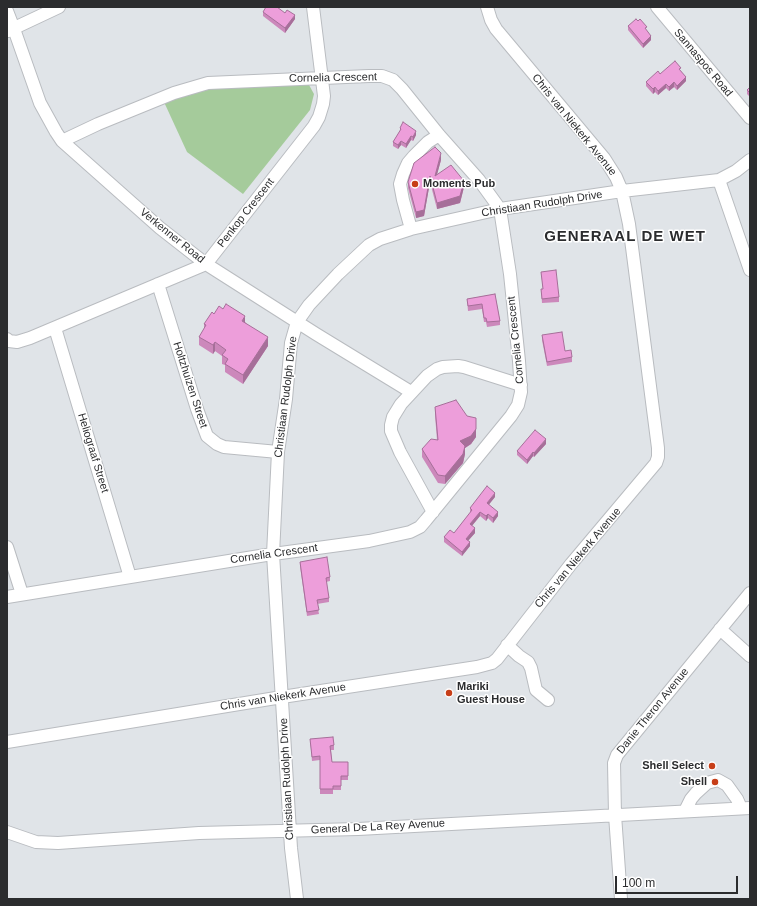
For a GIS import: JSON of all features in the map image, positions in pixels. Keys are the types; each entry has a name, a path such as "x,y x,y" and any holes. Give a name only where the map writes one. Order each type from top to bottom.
{"street":[{"path":"11,30 59,7"},
{"name":"Penkop Crescent","path":"7,339 9,341 17,342 55,328 206,264 314,126 323,104 324,96 313,7"},
{"name":"Chris van Niekerk Avenue","path":"7,742 282,696 486,665 497,659 571,564 656,463 658,457 648,368 629,224 622,190 604,158 496,29 491,20 487,7"},
{"name":"Sannaspos Road","path":"656,7 750,118"},
{"name":"Verkenner Road","path":"7,12 11,30 40,103 62,141 160,228 206,264 411,392"},
{"name":"Cornelia Crescent","path":"7,597 273,554 369,541 403,534 420,526 433,512 515,411 520,401 521,385 510,274 500,209 479,180 398,84 388,78 369,76 218,82 196,85 98,124 62,141"},
{"path":"411,230 403,200 400,184 401,179 408,163 428,142 439,134"},
{"name":"Christiaan Rudolph Drive","path":"297,899 290,831 273,554 278,452 286,399 291,343 297,322 309,305 322,291 369,245 380,239 411,230 500,209 622,190 719,180 736,171 750,160"},
{"path":"719,180 750,270"},
{"name":"Holtzhuizen Street","path":"158,284 197,410 207,436 217,444 224,447 278,452"},
{"name":"Heliograaf Street","path":"55,328 130,577"},
{"path":"433,512 400,452 391,431 391,425 394,417 411,392 427,376 437,369 449,366 464,367 521,385"},
{"path":"7,546 22,594"},
{"name":"Danie Theron Avenue","path":"621,899 615,815 614,763 617,755 750,593"},
{"path":"720,629 750,656"},
{"path":"507,645 528,662 536,690 548,700"},
{"path":"685,811 696,793 707,783 718,780 727,785 745,808"},
{"name":"General De La Rey Avenue","path":"7,832 32,841 48,843 199,833 358,829 745,808"}],"green space":[{"path":"301,80 309,85 314,94 310,110 243,194 187,152 164,102 203,85"}],"building":[{"path":"266,7 277,7 285,13 287,10 295,15 285,28 263,12"},
{"path":"636,19 638,21 640,19 647,27 645,28 651,36 643,44 628,26"},
{"path":"675,61 681,68 679,69 686,77 677,86 674,82 669,87 666,84 658,91 655,87 653,89 646,82 658,71 660,74"},
{"path":"403,122 416,131 413,137 411,136 406,144 401,141 398,145 393,142 401,129 400,128"},
{"path":"435,147 441,153 435,176 451,165 464,181 460,196 437,203 430,176 424,210 416,212 408,182 414,163"},
{"path":"556,270 559,297 542,299 541,289 543,289 541,272"},
{"path":"495,294 500,321 487,322 486,318 484,318 482,304 468,306 467,299"},
{"path":"226,304 245,316 242,321 268,337 243,375 225,364 228,359 222,355 226,350 215,342 213,345 199,337 206,325 204,324 212,312 214,314 219,306 223,309"},
{"path":"562,332 565,351 571,350 572,357 547,362 542,335"},
{"path":"456,400 467,416 476,418 476,429 471,436 460,441 465,446 463,454 445,476 438,475 422,449 431,439 438,440 435,407"},
{"path":"535,430 546,439 527,460 517,451"},
{"path":"487,486 495,493 487,503 498,512 493,518 488,514 486,516 480,512 470,524 475,528 466,539 470,542 462,552 444,537 450,530 454,533 472,510 470,508"},
{"path":"327,557 330,577 326,578 329,598 317,600 319,610 307,612 300,562"},
{"path":"333,737 334,745 330,746 332,762 348,762 348,776 341,776 341,786 333,786 333,789 320,789 320,756 312,757 310,739"}],"place":[{"name":"Moments Pub","path":"415,184"},
{"name":"Mariki Guest House","path":"449,693"},
{"name":"Shell Select","path":"712,766"},
{"name":"Shell","path":"715,782"}],"district":[{"name":"GENERAAL DE WET","path":"625,237"}]}
